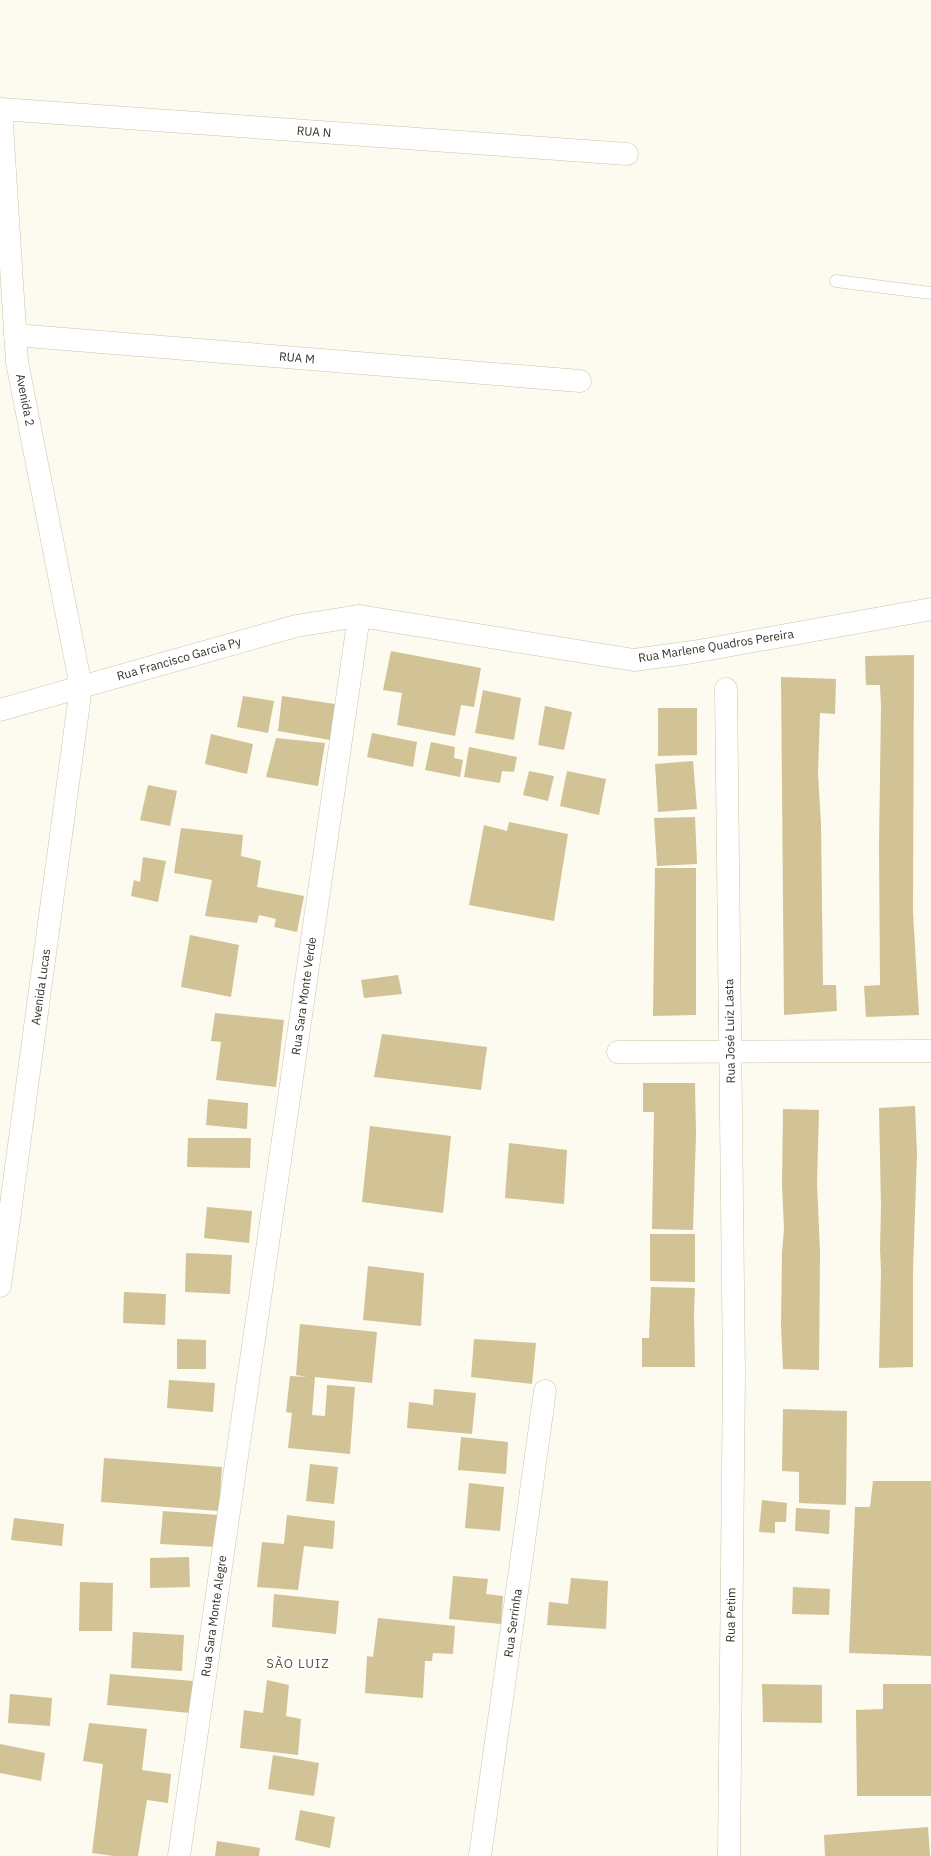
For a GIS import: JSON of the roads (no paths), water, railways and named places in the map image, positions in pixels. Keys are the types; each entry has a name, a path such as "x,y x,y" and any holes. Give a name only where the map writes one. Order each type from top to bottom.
{"street":[{"name":"RUA N","path":"1,109 627,154"},
{"name":"Avenida 2","path":"1,109 17,362 81,687"},
{"name":"RUA M","path":"15,335 580,381"},
{"name":"Rua Marlene Quadros Pereira","path":"359,616 634,660 700,651 931,609"},
{"name":"Rua Francisco Garcia Py","path":"0,710 296,626 359,616"},
{"name":"Rua Sara Monte Verde","path":"249,1376 359,616"},
{"name":"Avenida Lucas","path":"0,1286 4,1220 81,687"},
{"name":"Rua José Luiz Lasta","path":"726,690 734,1373"},
{"path":"618,1052 931,1050"},
{"name":"Rua Petim","path":"728,1856 734,1373"},
{"name":"Rua Sara Monte Alegre","path":"178,1856 249,1376"},
{"name":"Rua Serrinha","path":"480,1856 545,1391"}],"lane":[{"path":"836,281 931,293"}],"district":[{"name":"SÃO LUIZ","path":"298,1663"}]}
